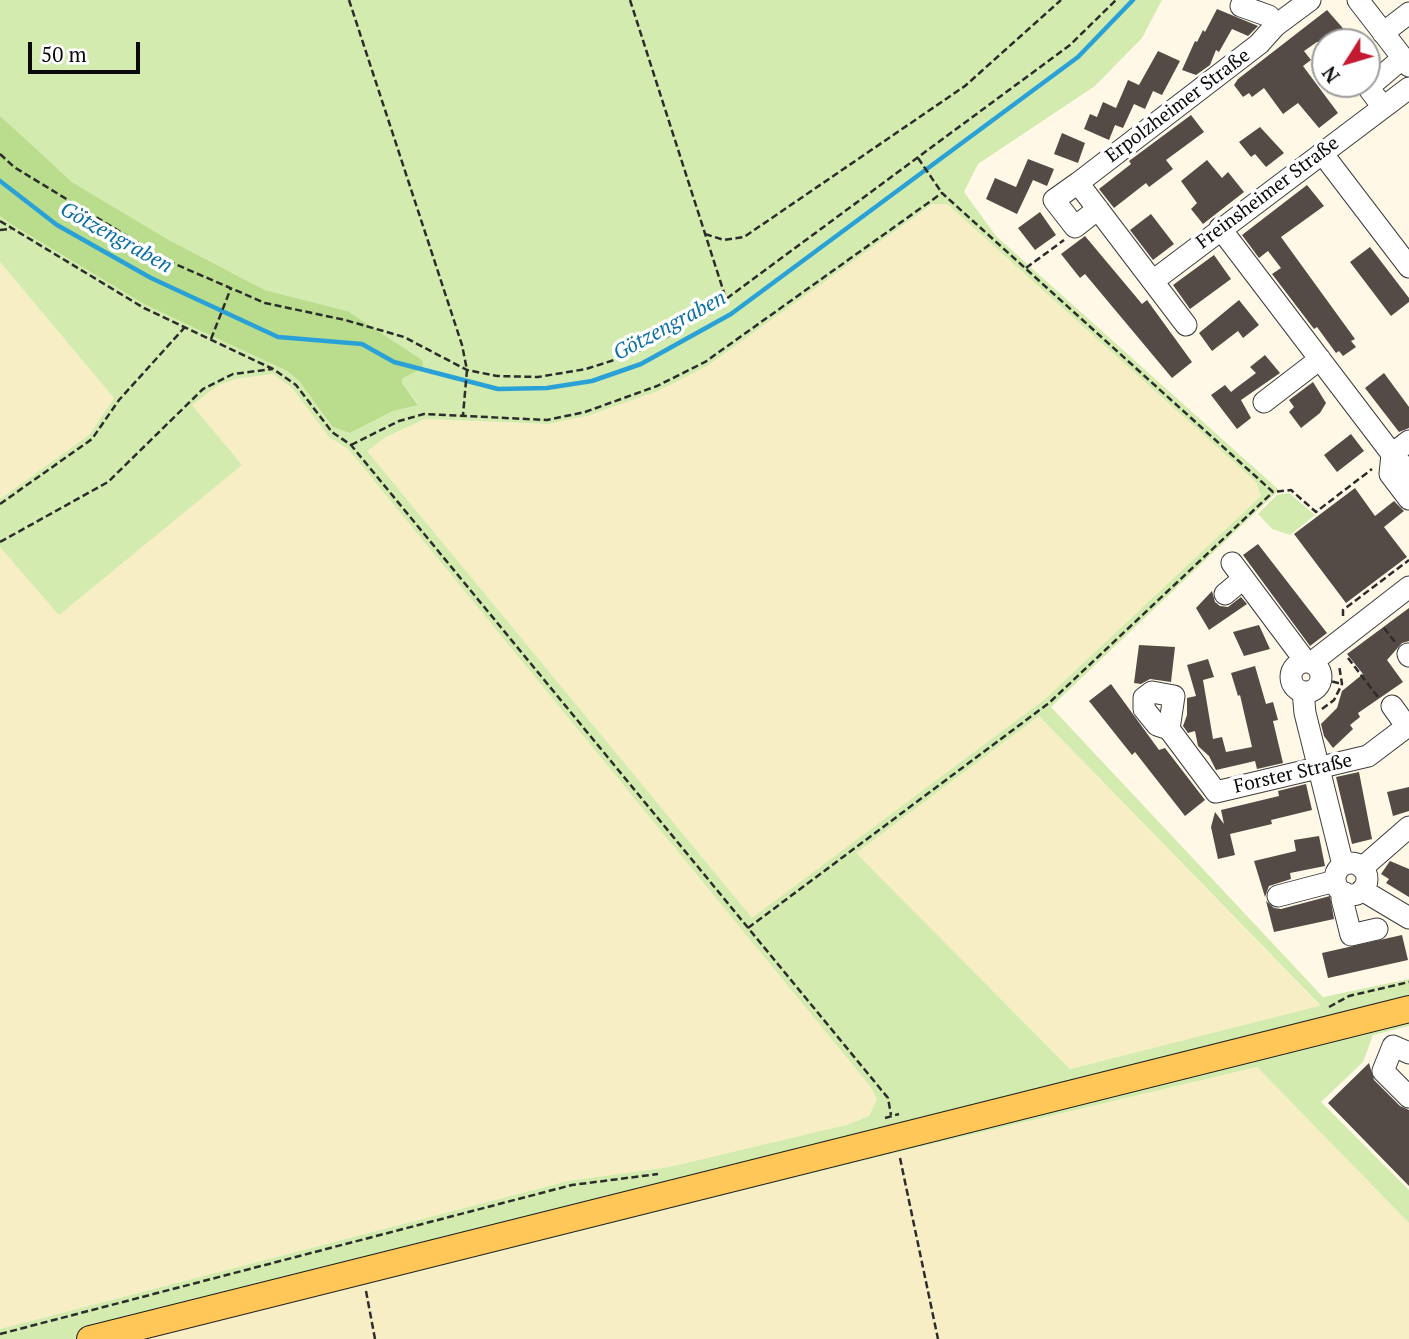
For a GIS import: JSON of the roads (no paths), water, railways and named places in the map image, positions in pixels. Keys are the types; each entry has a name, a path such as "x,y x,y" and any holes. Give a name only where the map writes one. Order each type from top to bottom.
{"main road":[{"path":"90,1339 362,1271 888,1129 1325,1020 1409,1009"}],"street":[{"name":"Erpolzheimer Straße","path":"1098,209 1074,227 1054,200 1259,44 1275,26 1310,0"},
{"path":"1358,0 1406,62 1371,85 1370,90 1384,107"},
{"path":"1241,6 1269,16 1275,26"},
{"path":"1383,33 1409,13"},
{"name":"Freinsheimer Straße","path":"1153,281 1409,88"},
{"path":"1321,153 1409,267"},
{"path":"1078,183 1186,325"},
{"path":"1220,228 1392,454 1409,472"},
{"path":"1264,402 1320,359"},
{"path":"1409,441 1392,454 1390,474 1409,499"},
{"path":"1225,594 1238,571 1320,672"},
{"path":"1320,672 1340,648 1409,587"},
{"path":"1320,672 1297,665 1291,678 1304,703 1350,879 1409,918"},
{"path":"1392,706 1406,733"},
{"name":"Forster Straße","path":"1169,729 1216,792 1368,756 1406,733"},
{"path":"1377,929 1351,935 1342,899 1350,879 1409,827"},
{"path":"1278,895 1350,879"},
{"path":"1401,1050 1382,1071 1409,1097"}],"waterway":[{"name":"Götzengraben","path":"0,181 57,225 151,278 278,337 362,344 394,362 498,389 547,388 592,381 641,364 731,314 1078,57 1133,0"}]}
